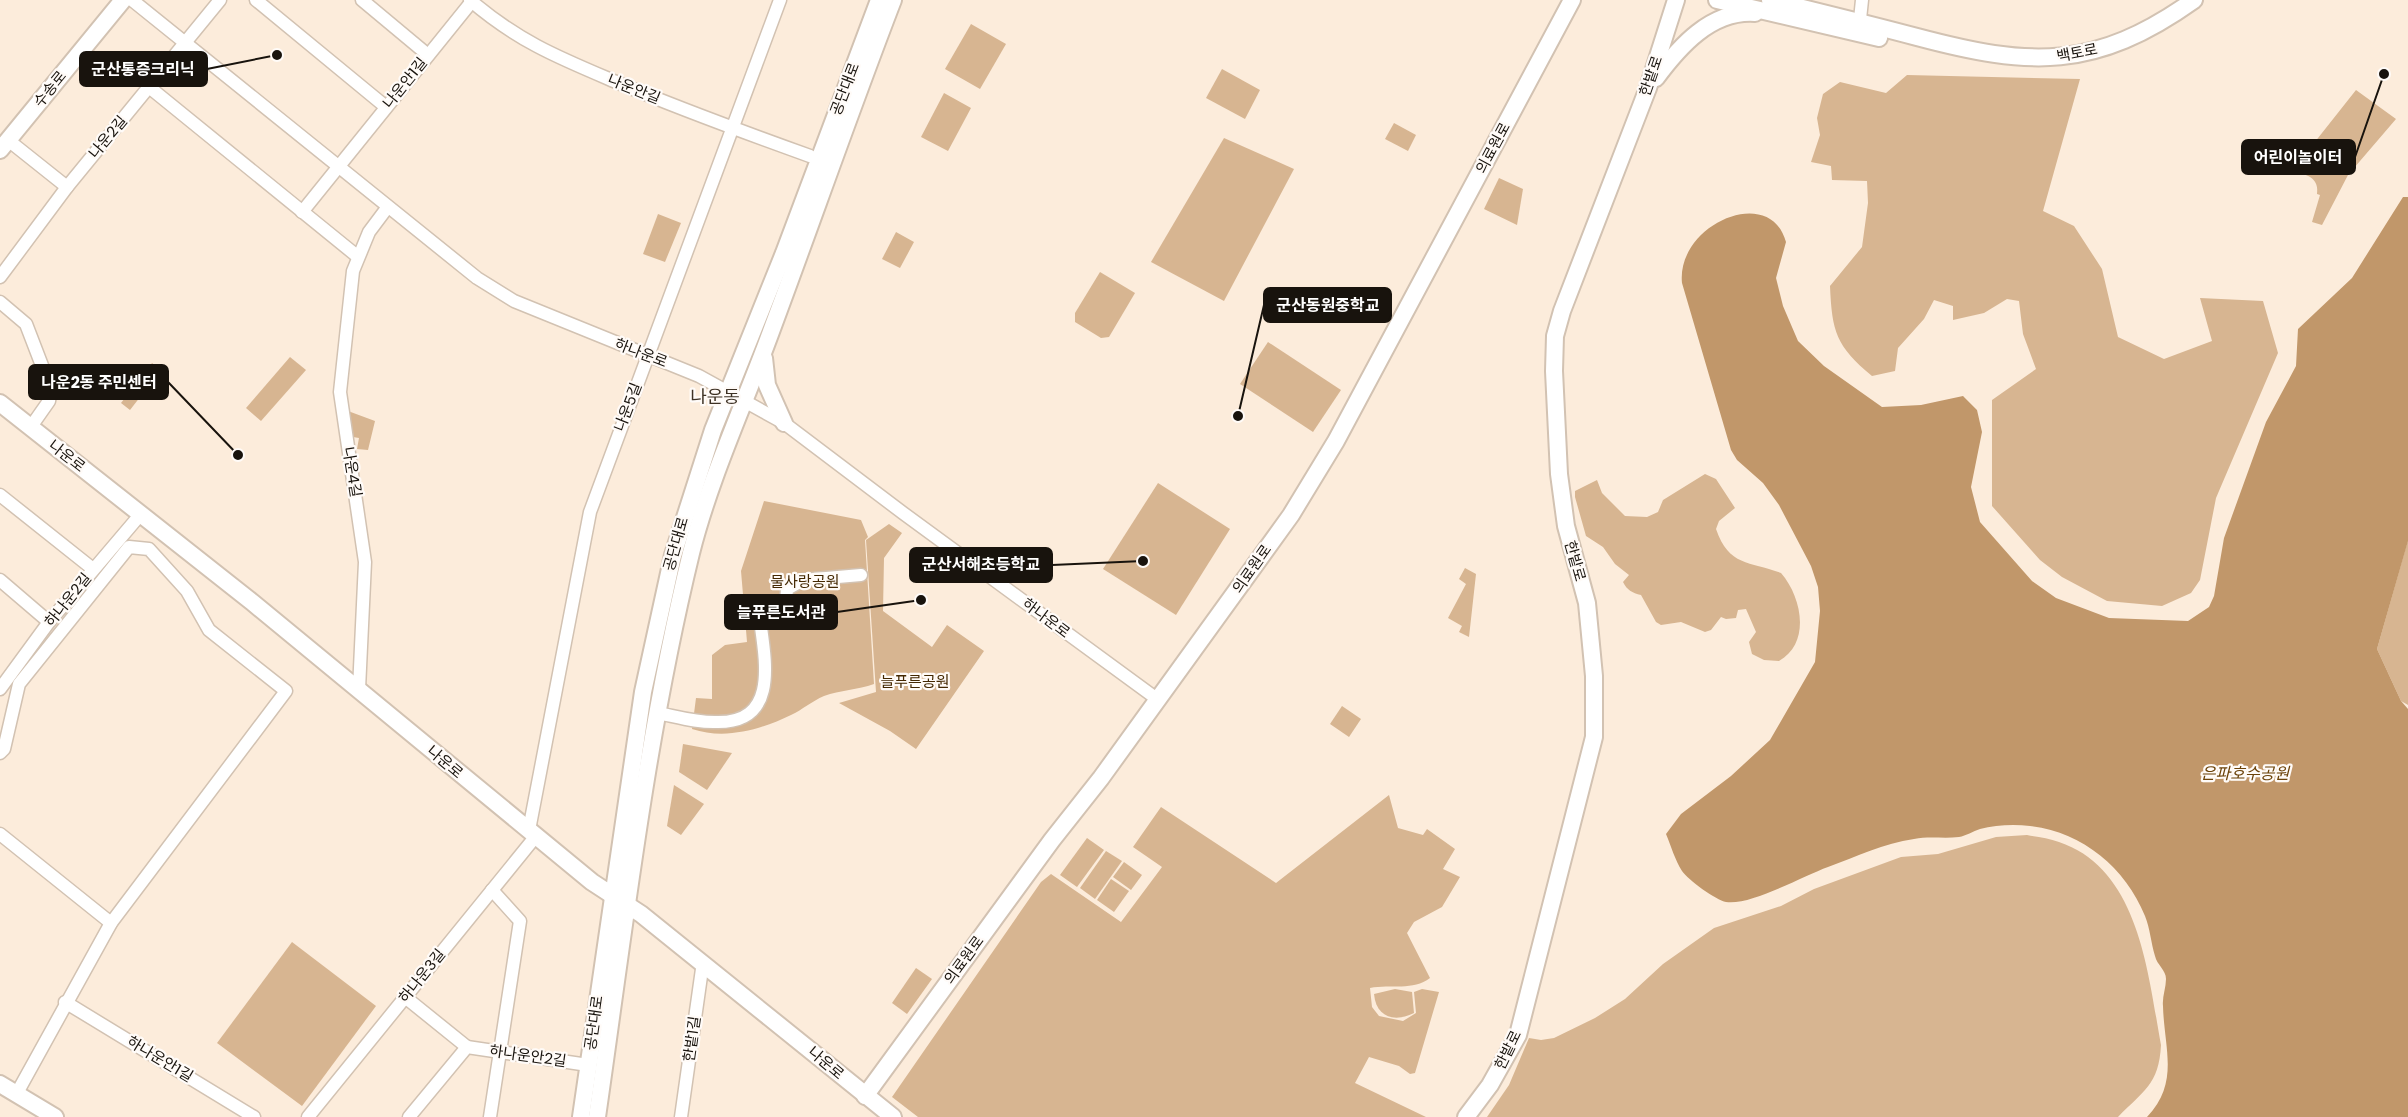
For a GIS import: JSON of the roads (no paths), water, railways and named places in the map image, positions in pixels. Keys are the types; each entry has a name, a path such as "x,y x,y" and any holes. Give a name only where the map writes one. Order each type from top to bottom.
{"street":[{"name":"수송로","path":"4,145 123,0"},
{"name":"하나운로","path":"132,0 387,208 477,278 514,301 699,376 784,423 1157,699"},
{"name":"나운2길","path":"0,277 66,187 220,0"},
{"path":"256,0 386,107"},
{"path":"362,0 428,55"},
{"name":"나운5길","path":"532,833 585,530 606,463 780,0"},
{"path":"762,309 810,156 868,0"},
{"name":"공단대로","path":"581,1117 641,702 655,626 693,487 879,0"},
{"name":"공단대로","path":"597,1117 658,713 692,551 717,471 766,346 844,125 893,0"},
{"path":"784,423 767,385 763,362 766,346 845,153 904,0"},
{"name":"의료원로","path":"865,1096 1291,515 1336,441 1572,0"},
{"name":"한밭로","path":"1466,1117 1490,1085 1518,1035 1547,927 1566,840 1591,758 1594,737 1594,676 1587,603 1566,526 1560,484 1554,371 1555,336 1562,311 1648,88 1676,0"},
{"name":"백토로","path":"1717,0 1771,7 1859,28 2017,58 2076,55 2116,45 2146,31 2194,0"},
{"path":"1859,28 1862,0"},
{"name":"나운안1길","path":"302,212 471,1"},
{"name":"나운안길","path":"471,1 527,42 554,57 732,128 810,156"},
{"path":"1648,88 1682,44 1692,36 1737,14 1771,7"},
{"path":"149,87 357,256"},
{"path":"4,145 66,187"},
{"name":"나운4길","path":"359,689 365,562 340,393 353,271 357,256 369,232 387,208"},
{"path":"0,302 26,324 51,389 49,401 30,428"},
{"name":"나운로","path":"0,403 359,689 532,833 703,962 893,1117"},
{"path":"0,495 93,569"},
{"name":"하나운2길","path":"2,681 140,515"},
{"path":"0,753 4,748 19,684 129,548 149,549 187,591 209,630 286,691 111,923 65,1002 17,1093"},
{"path":"658,713 717,723 745,717 760,704 765,685 758,604 786,601 787,589 803,580 861,575"},
{"path":"0,580 49,622"},
{"name":"하나운3길","path":"308,1117 492,890 532,833"},
{"path":"0,834 111,923"},
{"path":"490,1117 520,921 492,890"},
{"name":"한밭1길","path":"681,1117 703,962"},
{"path":"405,997 467,1047 409,1117"},
{"name":"하나운안1길","path":"65,1002 254,1117"},
{"name":"하나운안2길","path":"467,1047 588,1065"},
{"path":"0,1084 17,1093 44,1114"}],"water":[{"name":"은파호수공원","path":"2403,197 2408,197 2408,541 2377,649 2401,701 2408,709 2408,1117 2147,1117 2164,1091 2167,1078 2163,1003 2166,976 2156,959 2145,916 2126,882 2100,855 2067,836 2024,825 2005,825 1980,829 1959,837 1903,841 1817,871 1762,895 1736,902 1726,902 1716,898 1685,875 1666,834 1681,814 1731,776 1770,740 1815,662 1820,611 1818,587 1811,566 1779,505 1763,483 1737,460 1731,450 1682,283 1684,262 1693,244 1708,229 1726,219 1744,214 1762,215 1777,224 1786,242 1776,278 1783,306 1798,341 1824,366 1882,407 1921,405 1963,396 1977,410 1982,432 1971,487 1980,522 2032,581 2056,598 2109,618 2188,621 2209,607 2214,596 2224,538 2266,422 2296,366 2298,329 2352,278"}],"place":[{"name":"군산통증크리닉","path":"277,55"},
{"name":"어린이놀이터","path":"2384,74"},
{"name":"군산동원중학교","path":"1238,416"},
{"name":"나운2동 주민센터","path":"238,455"},
{"name":"군산서해초등학교","path":"1143,561"},
{"name":"늘푸른도서관","path":"921,600"}],"district":[{"name":"나운동","path":"715,397"}],"park label":[{"name":"물사랑공원","path":"805,582"},
{"name":"늘푸른공원","path":"915,682"}]}
